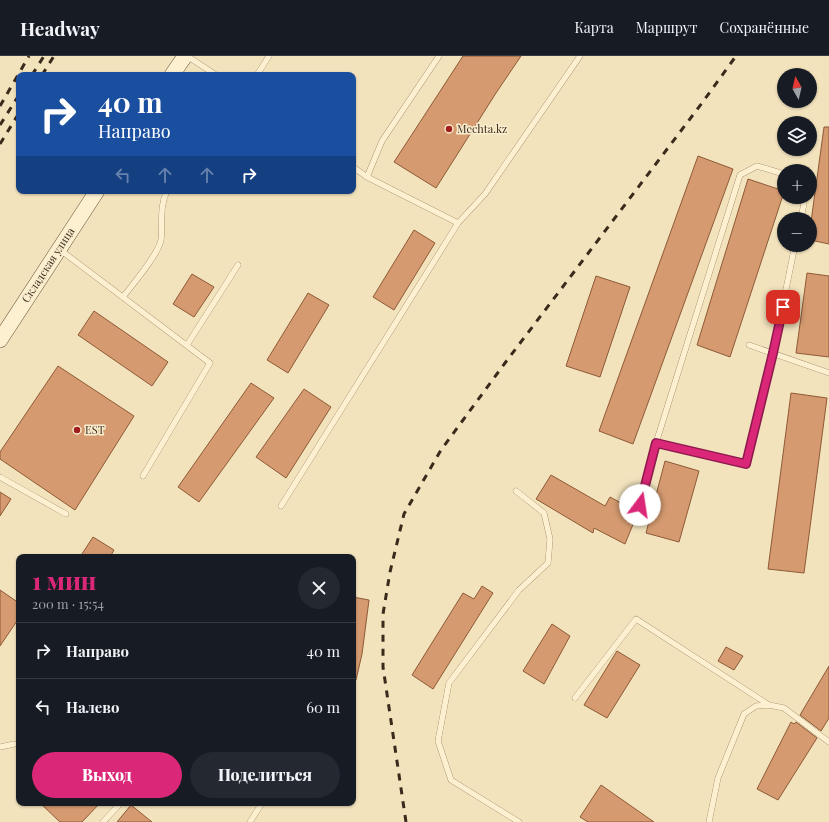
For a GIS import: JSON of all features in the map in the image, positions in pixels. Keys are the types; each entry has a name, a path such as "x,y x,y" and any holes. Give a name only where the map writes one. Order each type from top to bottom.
{"main road":[{"path":"174,72 186,56"},
{"name":"Складская улица","path":"0,340 95,194"}],"lane":[{"path":"186,56 211,72"},
{"path":"259,72 269,56"},
{"path":"367,177 382,141 439,56"},
{"path":"281,506 458,223 485,194 580,56"},
{"path":"640,505 656,443 740,175 757,166 777,172"},
{"path":"356,169 367,177 458,223"},
{"path":"123,297 157,251 161,240 163,198 165,194"},
{"path":"59,249 210,363 143,476"},
{"path":"656,443 746,464 773,353 794,252"},
{"path":"187,346 238,265"},
{"path":"749,345 829,373"},
{"path":"0,477 66,514"},
{"path":"516,491 544,513 550,539 548,563 519,590 449,683 438,741 452,780 519,822"},
{"path":"575,698 636,619 769,705"},
{"path":"709,822 718,778 744,714 756,706 769,705 784,708 829,742"},
{"path":"0,747 14,744"},
{"path":"102,822 118,806"},
{"path":"250,822 260,806"}],"building":[{"path":"463,56 521,56 436,188 394,162"},
{"path":"824,127 829,127 829,244 817,241 817,212 812,212 813,204 817,204 817,178"},
{"path":"698,156 733,169 633,444 599,431"},
{"path":"748,179 777,189 777,204 780,204 730,357 697,345"},
{"path":"414,230 435,243 394,310 373,297"},
{"path":"807,273 829,276 829,357 796,353"},
{"path":"192,274 214,287 194,317 173,304"},
{"path":"596,276 630,287 600,377 566,366"},
{"path":"308,293 329,305 288,373 267,360"},
{"path":"94,311 168,362 152,386 78,335"},
{"path":"58,366 134,416 75,510 0,459 0,452"},
{"path":"251,383 274,398 199,502 178,487"},
{"path":"304,389 331,407 286,478 256,457"},
{"path":"791,393 827,398 804,573 768,569"},
{"path":"665,461 699,471 679,542 646,533"},
{"path":"551,475 605,506 610,497 638,512 625,544 594,528 593,533 536,499"},
{"path":"0,492 11,499 0,516"},
{"path":"93,537 114,550 112,554 82,554"},
{"path":"482,586 493,593 433,689 412,675 463,593 474,599"},
{"path":"0,590 16,601 16,622 0,646"},
{"path":"356,598 369,600 362,654 356,680"},
{"path":"552,624 570,636 544,684 523,671"},
{"path":"726,647 743,656 734,670 718,661"},
{"path":"617,651 640,665 607,718 584,705"},
{"path":"829,666 829,718 821,731 800,715"},
{"path":"791,722 794,724 796,722 817,738 778,800 757,789"},
{"path":"601,785 654,822 588,822 580,817"},
{"path":"43,806 97,806 82,822 60,822"},
{"path":"130,806 132,806 152,822 117,822"}],"railway":[{"path":"20,72 29,56"},
{"path":"34,72 44,56"},
{"path":"44,72 54,56"},
{"path":"406,822 383,667 383,614 390,572 404,514 441,450 736,56"},
{"path":"0,106 16,78"},
{"path":"0,125 16,100"},
{"path":"0,144 16,118"}],"place":[{"name":"Mechta.kz","path":"449,129"},
{"name":"EST","path":"77,430"}],"route":[{"path":"640,505 656,443 746,464 783,307"}]}
